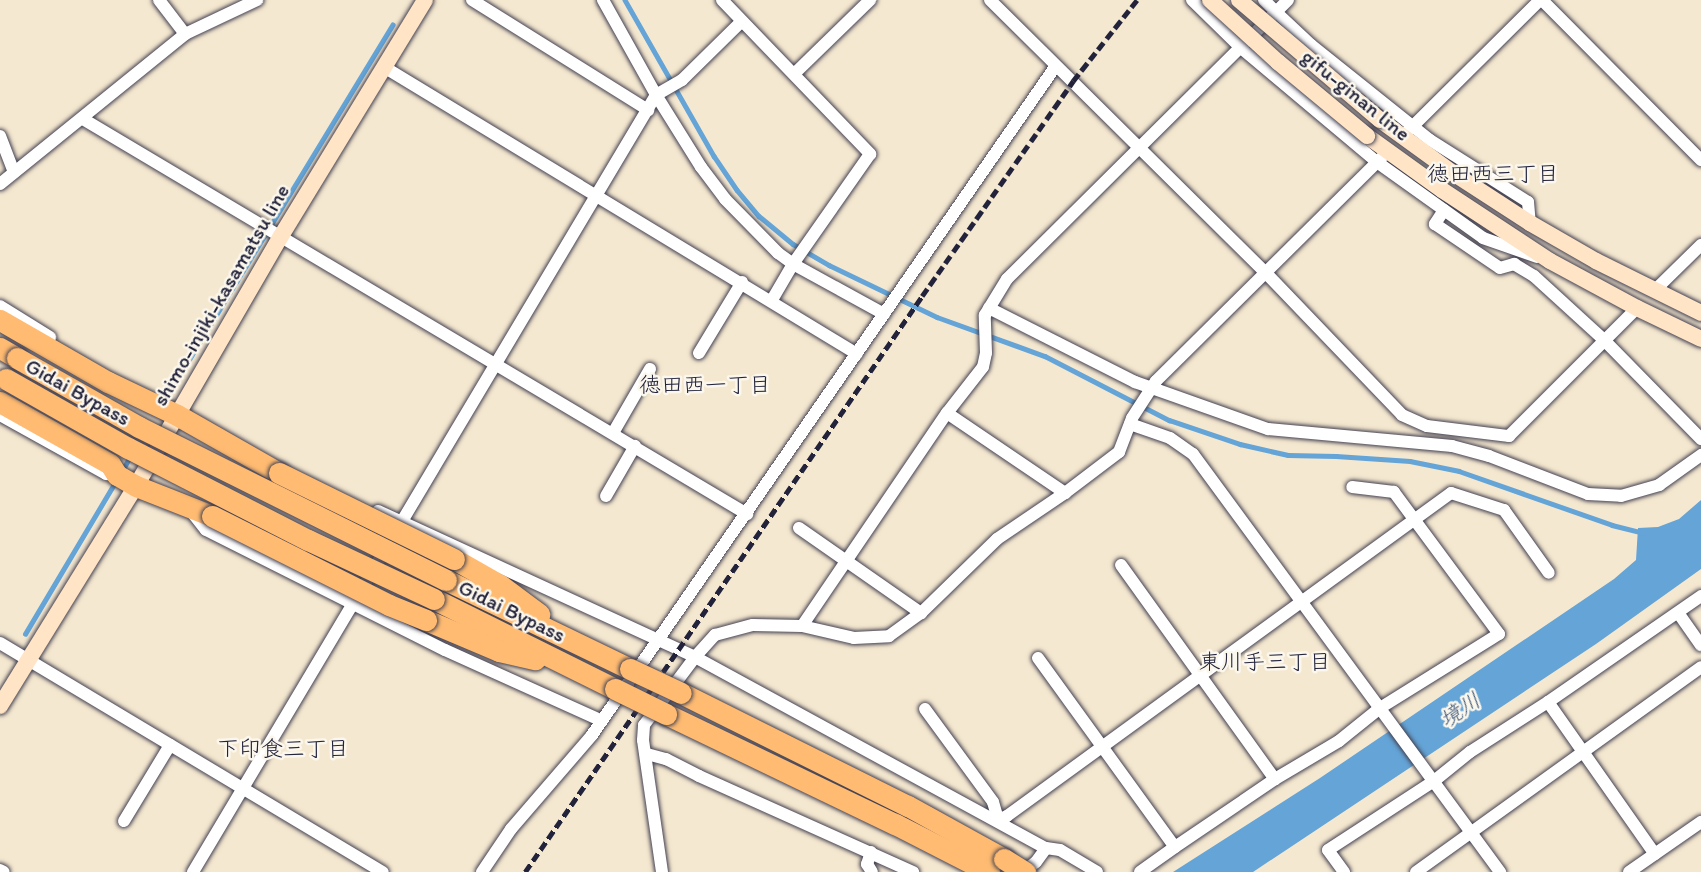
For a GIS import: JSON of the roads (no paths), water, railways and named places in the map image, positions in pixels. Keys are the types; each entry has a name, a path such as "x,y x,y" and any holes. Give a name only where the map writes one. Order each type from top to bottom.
{"highway":[{"path":"0,320 108,382 177,415 279,473 454,559 500,585 573,641"},
{"name":"Gidai Bypass","path":"8,353 139,427 318,518 681,693 908,806 994,868"},
{"name":"Gidai Bypass","path":"3,377 128,448 286,530 434,599 564,666 895,824 994,868 1024,872"},
{"path":"0,402 110,465 117,475 136,486 212,516 389,605 499,651 564,666"}],"main road":[{"name":"shimo-injiki-kasamatsu line","path":"0,706 136,486 177,415 272,231 384,67 425,0"},
{"name":"gifu-ginan line","path":"1210,0 1367,136 1442,190 1550,261 1637,308 1701,339"},
{"name":"gifu-ginan line","path":"1239,0 1380,120 1453,173 1530,223 1654,291 1701,313"}],"street":[{"path":"159,0 185,34"},
{"path":"0,184 185,34 257,0"},
{"path":"472,0 648,110"},
{"path":"603,0 660,93 701,167 725,199 778,253 795,260 887,311"},
{"path":"722,0 870,153 795,260 772,300"},
{"path":"795,73 870,0"},
{"path":"990,0 1055,67 1265,272 1402,415 1427,426 1509,436 1637,308"},
{"path":"1192,0 1241,48 1444,210 1483,238 1550,261"},
{"path":"1264,0 1311,45 1410,129 1528,202 1530,223"},
{"path":"802,626 947,413 983,367 986,353 987,312 1007,279 1288,0"},
{"path":"1410,129 1541,0 1701,160"},
{"path":"193,872 648,110 660,93 682,80 741,22"},
{"path":"384,67 772,300 857,354"},
{"path":"482,872 511,830 602,721 1055,67"},
{"path":"83,119 498,363 747,514"},
{"path":"0,136 14,172"},
{"path":"662,872 643,740 644,725 695,657 715,635 753,625 802,626 854,638 889,636 921,613 997,539 1065,493 1119,452 1131,422 1149,390 1379,160"},
{"path":"1444,210 1435,224 1500,268 1514,264 1534,276 1604,340 1701,439"},
{"path":"1654,291 1701,245"},
{"path":"699,353 742,282"},
{"path":"0,306 96,365 108,382"},
{"path":"987,312 1149,390 1268,429 1452,446 1489,456 1588,494 1621,496 1659,485 1701,456"},
{"path":"613,433 650,369"},
{"path":"947,413 1065,493"},
{"path":"0,415 106,474 117,475"},
{"path":"1131,422 1170,438 1193,454 1500,872"},
{"path":"606,496 635,446"},
{"path":"240,451 248,450 695,657 1046,848 1060,850 1097,872"},
{"path":"1140,872 1275,779 1383,713 1499,634 1394,492 1352,487"},
{"path":"998,820 1007,816 1451,493 1504,510 1550,573"},
{"path":"186,506 206,530 353,605 602,721"},
{"path":"799,528 921,613"},
{"path":"1121,566 1275,779"},
{"path":"1344,872 1328,850 1431,778 1679,614 1701,596"},
{"path":"1679,614 1701,645"},
{"path":"0,643 383,872"},
{"path":"1038,658 1175,847"},
{"path":"1416,872 1701,666"},
{"path":"1548,702 1655,854"},
{"path":"926,709 993,802 998,820"},
{"path":"124,821 170,745"},
{"path":"646,754 666,759 913,872"},
{"path":"1629,872 1701,822"},
{"path":"1024,872 1036,862 1046,848"},
{"path":"871,852 867,864 872,872"},
{"path":"0,870 4,872"}],"water":[{"name":"境川","path":"1701,500 1701,569 1596,644 1253,872 1173,872 1320,778 1614,579 1636,560 1638,528 1658,527 1679,519"}],"waterway":[{"path":"625,0 714,156 737,190 759,216 793,244 829,265 937,317 1045,356 1169,420 1240,444 1288,455 1410,461 1459,471 1612,525 1643,533"},
{"path":"168,394 392,25"},
{"path":"122,471 131,455"},
{"path":"25,634 116,481"}],"railway":[{"path":"525,872 922,296 1073,81 1137,0"}],"district":[{"name":"徳田西三丁目","path":"1493,174"},
{"name":"徳田西一丁目","path":"705,385"},
{"name":"東川手三丁目","path":"1265,662"},
{"name":"下印食三丁目","path":"283,749"}]}
